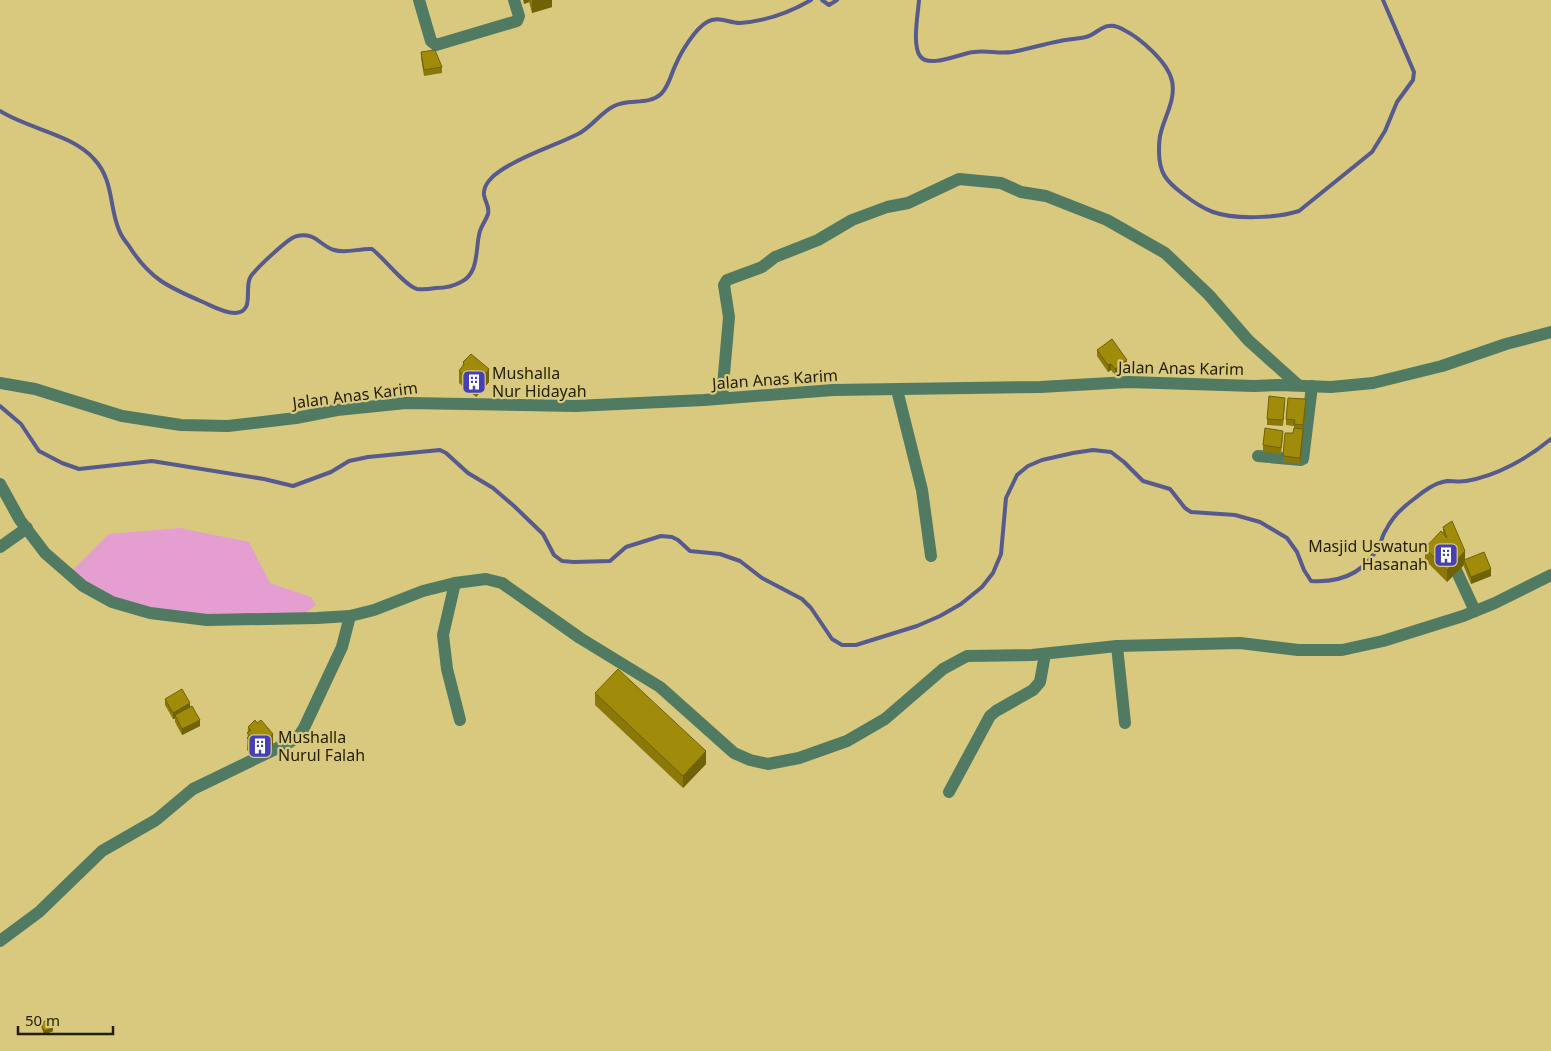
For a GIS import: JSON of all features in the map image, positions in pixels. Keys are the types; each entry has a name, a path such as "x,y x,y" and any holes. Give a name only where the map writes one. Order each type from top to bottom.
{"street":[{"path":"419,0 431,42 436,45 515,22 519,16 514,0"},
{"path":"722,397 728,317 724,285 727,280 762,267 775,258 818,240 852,220 887,207 908,203 955,180 963,179 1001,183 1022,192 1046,196 1107,220 1157,247 1209,295 1248,340 1298,386"},
{"name":"Jalan Anas Karim","path":"0,383 35,389 122,416 181,425 228,426 296,418 336,410 406,403 575,406 704,400 722,397 834,390 1040,387 1128,382 1331,387 1372,383 1442,366 1506,344 1551,332"},
{"path":"1258,456 1303,459 1312,386"},
{"path":"897,390 923,499 931,556"},
{"path":"0,484 27,528 45,552 83,586 112,602 150,614 207,620 350,616 374,610 423,591 455,583 486,579 502,583 580,638 660,687 734,753 750,760 768,764 799,758 848,741 885,719 943,669 968,656 1045,654 1117,646 1240,643 1298,650 1342,650 1383,641 1475,611 1551,575"},
{"path":"0,546 27,528"},
{"path":"1449,554 1475,611"},
{"path":"455,583 443,635 447,669 460,720"},
{"path":"0,941 39,912 102,851 161,816 187,793 298,737 342,647 350,616"},
{"path":"1117,646 1125,723"},
{"path":"949,792 990,716 1038,686 1045,654"}],"shaded area":[{"path":"180,528 249,542 270,583 311,597 316,605 295,620 166,619 112,603 70,573 109,534"}],"building":[{"path":"435,50 442,67 424,70 421,52"},
{"path":"1112,339 1127,360 1115,369 1111,364 1108,365 1097,350"},
{"path":"471,354 489,369 476,385 459,371 464,364 463,362"},
{"path":"1269,396 1285,398 1283,420 1267,419"},
{"path":"1288,398 1306,399 1303,425 1294,424 1295,420 1286,419"},
{"path":"1265,428 1283,431 1281,448 1263,445"},
{"path":"1294,428 1303,429 1300,458 1283,456 1285,433 1293,433"},
{"path":"1452,521 1465,551 1447,570 1425,548 1441,531 1447,538 1443,527"},
{"path":"1484,552 1491,569 1471,577 1464,560"},
{"path":"618,669 706,751 683,776 595,693"},
{"path":"182,689 190,703 173,713 165,699"},
{"path":"192,706 200,720 182,729 175,715"},
{"path":"255,720 257,723 261,720 273,734 260,746 255,741 253,744 247,738 250,736 247,733 251,730 248,727"},
{"path":"49,1019 53,1028 44,1031 41,1023"}],"waterway":[{"path":"0,111 23,123 74,143 85,150 94,159 105,176 120,232 144,267 161,281 180,292 218,309 227,312 241,312 247,304 248,286 251,276 287,242 303,235 309,236 329,248 339,251 372,249 412,287 417,289 442,288 452,286 467,278 474,266 480,231 488,211 484,191 491,178 497,173 518,160 578,134 614,106 625,102 656,98 664,91 678,59 693,35 707,22 715,19 736,23 759,20 794,9 811,0"},
{"path":"822,0 829,5 837,0"},
{"path":"919,0 916,45 920,56 924,60 930,61 983,51 1012,52 1063,40 1086,37 1106,26 1113,26 1130,34 1152,51 1165,66 1172,81 1173,94 1159,142 1160,165 1165,176 1172,185 1197,204 1222,215 1244,217 1279,215 1299,211 1372,152 1385,131 1397,102 1413,80 1414,72 1383,0"},
{"path":"0,406 21,424 39,451 62,463 79,469 152,461 264,479 293,486 331,472 349,461 368,457 440,450 468,473 493,488 514,506 543,534 554,555 562,561 610,561 626,547 661,536 672,537 690,551 720,554 740,561 762,578 802,599 811,608 832,639 842,645 856,645 917,626 961,604 982,587 993,573 1001,554 1006,498 1017,475 1028,466 1042,460 1093,450 1111,452 1143,481 1170,489 1185,508 1191,512 1235,515 1260,522 1287,538 1297,552 1304,570 1311,581 1322,581 1343,578 1360,569 1374,554 1388,525 1406,505 1429,488 1442,482 1478,479 1500,471 1532,453 1551,439"}],"place":[{"name":"Mushalla Nur Hidayah","path":"474,382"},
{"name":"Masjid Uswatun Hasanah","path":"1446,555"},
{"name":"Mushalla Nurul Falah","path":"260,746"}]}
